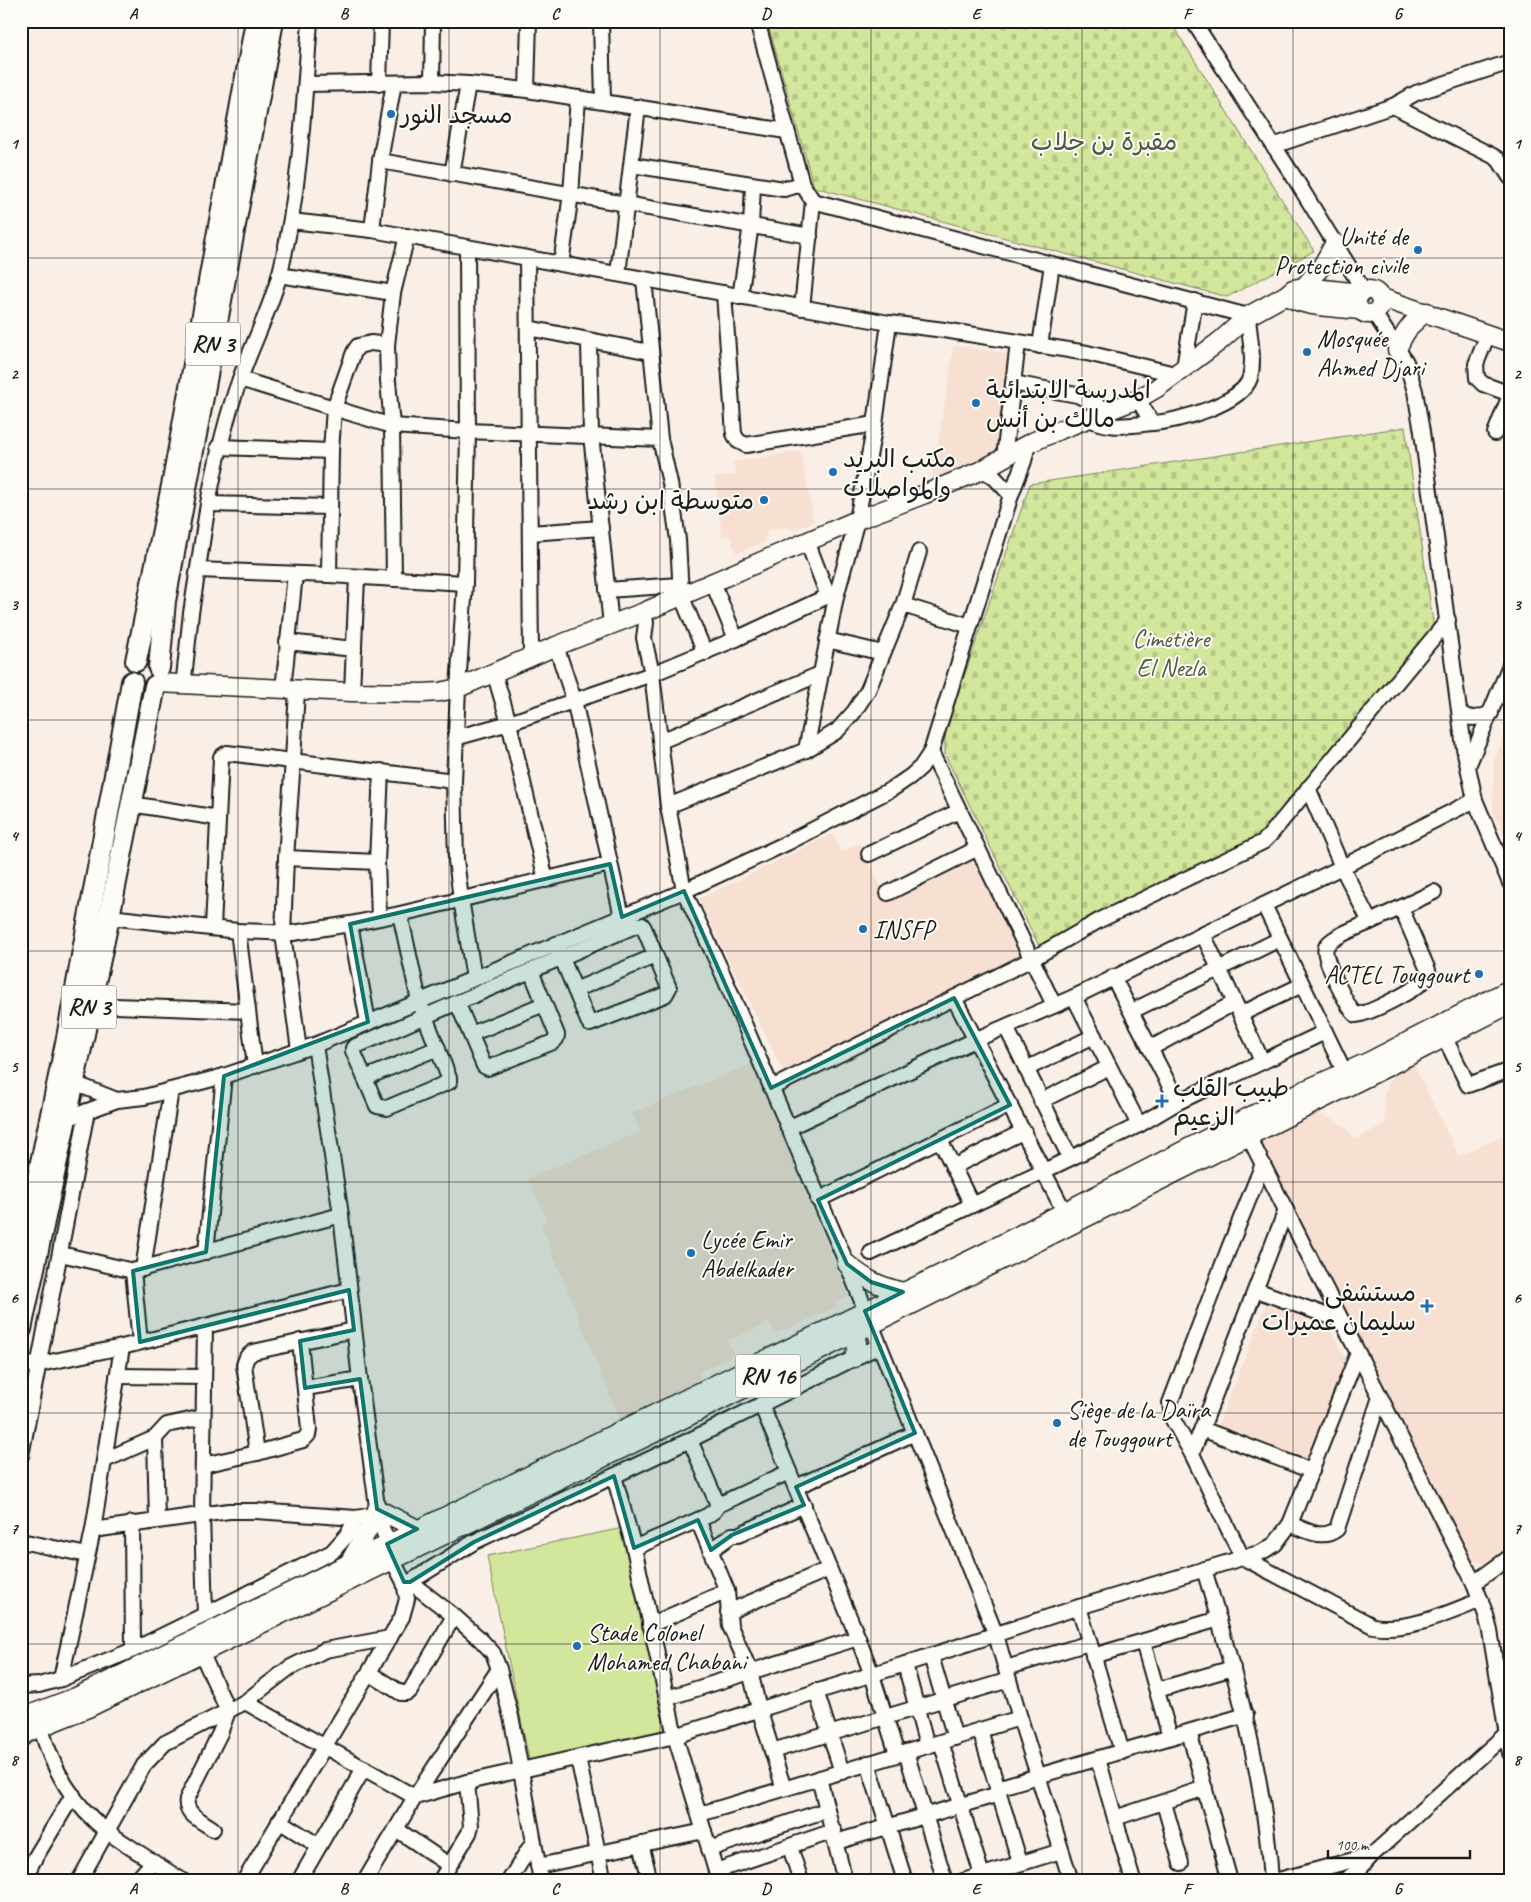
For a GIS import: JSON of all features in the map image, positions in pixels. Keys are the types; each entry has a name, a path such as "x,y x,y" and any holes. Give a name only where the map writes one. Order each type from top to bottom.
{"highway":[{"name":"RN 3","path":"21,1329 158,677 165,601 180,481 256,21"},
{"name":"RN 3","path":"136,662 180,481 273,21"},
{"path":"145,658 149,659 158,677 145,689 136,686 132,682 130,678 131,669 136,662 145,658"},
{"name":"RN 3","path":"21,1258 28,1191 67,1038 132,682"}],"main road":[{"path":"1304,287 1322,266 1335,243"},
{"path":"158,677 290,690 423,693 458,688 531,656 638,614 681,590 712,581 982,470 1028,444 1138,399 1157,388 1248,316 1286,295 1292,289 1304,287 1427,312 1510,342"},
{"path":"1286,295 1292,300 1306,303 1367,301"},
{"path":"1397,350 1408,328 1415,320 1427,312"},
{"name":"RN 16","path":"26,1730 88,1708 201,1652 389,1552 683,1419 852,1333 868,1317 903,1292 1065,1213 1445,1038 1508,992"},
{"name":"RN 16","path":"26,1730 76,1697 349,1563 389,1552 417,1529 868,1317 1245,1129 1344,1071 1370,1061 1508,992"},
{"path":"847,1264 871,1282 903,1292"},
{"path":"852,1333 856,1337 857,1344 854,1358"},
{"path":"349,1563 378,1513 417,1529"}],"street":[{"path":"190,681 198,570 218,447 240,379 279,276 291,221 306,84 310,21"},
{"path":"379,84 381,21"},
{"path":"432,82 433,21"},
{"path":"528,90 529,21"},
{"path":"601,21 603,101"},
{"path":"757,21 802,184 813,202 802,308"},
{"path":"1193,21 1335,243 1408,369 1418,406 1468,766 1475,800 1510,883"},
{"path":"1273,146 1393,106 1416,93 1510,62"},
{"path":"306,84 432,82 468,84 528,90 603,101 786,131"},
{"path":"372,230 380,161 394,83"},
{"path":"452,174 468,84"},
{"path":"561,264 571,194 578,98"},
{"path":"1393,106 1493,156 1499,160 1510,177"},
{"path":"618,274 638,107"},
{"path":"380,161 810,236"},
{"path":"632,165 753,186 784,189 802,184"},
{"path":"740,297 751,225 753,186"},
{"path":"813,202 1248,316 1251,370 1249,380 1244,387 1223,403 1192,416 1167,422 1121,426 1101,425 1088,418"},
{"path":"291,221 372,230 802,308 1087,353 1179,371 1194,301"},
{"path":"394,578 392,426 387,345 393,293 407,236"},
{"path":"467,247 468,431 466,583 458,688 454,780 456,860 474,978"},
{"path":"527,258 531,656"},
{"path":"1040,346 1052,264"},
{"path":"279,276 393,293"},
{"path":"644,279 660,438 670,483 678,540 681,590 705,653"},
{"path":"724,293 734,434 738,441 746,445 875,424"},
{"path":"806,750 827,640 832,596 857,520 875,424 888,323"},
{"path":"528,328 650,352"},
{"path":"1488,334 1476,364 1477,378 1483,384 1510,394 1496,433"},
{"path":"589,341 591,436 611,625"},
{"path":"329,575 331,452 334,408 354,352 358,346 371,343 387,345"},
{"path":"1004,457 1018,343"},
{"path":"240,379 392,426 468,431 660,438"},
{"path":"1013,383 1077,395 1108,410"},
{"path":"1138,399 1152,422"},
{"path":"66,1119 117,1100 144,1097 224,1076 315,1045 684,891 787,843 892,789 911,776 921,767 931,752 1028,444"},
{"path":"218,447 331,452"},
{"path":"982,470 993,476 1011,495"},
{"path":"180,481 212,482"},
{"path":"208,504 330,507"},
{"path":"530,532 600,528"},
{"path":"807,541 832,596"},
{"path":"668,806 806,750 837,731 854,712 868,690 903,605 919,552"},
{"path":"198,570 394,578 466,583"},
{"path":"295,574 287,642 293,760 283,934 300,1050"},
{"path":"352,692 357,577"},
{"path":"712,581 736,639"},
{"path":"607,590 681,590"},
{"path":"455,738 509,724 652,674 705,653 832,596"},
{"path":"903,605 970,626"},
{"path":"638,614 635,626 644,638 652,674 668,806 684,891 721,970 847,1264 996,1635 1071,1881"},
{"path":"771,1088 954,998 1100,920 1255,846 1270,835 1448,620"},
{"path":"827,640 883,653"},
{"path":"287,642 354,649"},
{"path":"556,646 574,700 622,917"},
{"path":"1468,766 1510,665"},
{"path":"494,672 509,724 546,880"},
{"path":"661,741 820,674"},
{"path":"1460,713 1470,718 1491,713"},
{"path":"931,752 1054,1005"},
{"path":"213,928 221,757 224,754 293,760 454,780"},
{"path":"378,918 377,862 382,771"},
{"path":"1308,788 1342,867 1370,922"},
{"path":"788,1128 977,1039 1074,997 1475,800"},
{"path":"131,804 218,818"},
{"path":"869,854 960,811"},
{"path":"888,893 978,848"},
{"path":"286,858 377,862"},
{"path":"109,917 283,934 400,914 610,864"},
{"path":"1401,908 1428,970 1428,977 1420,985 1369,1013 1356,1015 1352,1012 1344,997 1327,959 1326,948 1328,943 1434,892"},
{"path":"1264,905 1344,1071"},
{"path":"400,914 419,1001 425,1017 438,1048 449,1078 446,1084 387,1108 382,1108 377,1106 353,1048 425,1017 457,1002 562,958 637,925 642,925 644,928 669,988 665,995 590,1024 575,990 562,958 556,944"},
{"path":"350,924 368,1022"},
{"path":"238,931 255,1066"},
{"path":"1203,934 1217,968 1262,1061"},
{"path":"1132,1011 1280,939"},
{"path":"575,990 655,956"},
{"path":"457,1002 484,1066 488,1068 553,1042 557,1035 531,971"},
{"path":"1113,977 1178,1102"},
{"path":"1151,1048 1238,1008 1302,985"},
{"path":"1074,997 1139,1125"},
{"path":"954,998 977,1039 1065,1213"},
{"path":"471,1034 544,1004"},
{"path":"89,1006 248,1011"},
{"path":"1006,1027 1070,1158"},
{"path":"871,1253 1044,1172 1139,1125 1178,1102 1325,1032"},
{"path":"1026,1068 1094,1036"},
{"path":"1445,1038 1468,1085 1510,1070"},
{"path":"315,1045 341,1215 378,1513 389,1552 407,1582 454,1616 493,1653 512,1721 541,1881"},
{"path":"365,1078 438,1048"},
{"path":"1041,1100 1109,1066"},
{"path":"206,1252 224,1076"},
{"path":"74,1083 117,1100"},
{"path":"140,1342 138,1270 171,1090"},
{"path":"818,1200 1010,1105"},
{"path":"21,1456 87,1112"},
{"path":"1245,1129 1474,1583 1490,1631 1510,1754"},
{"path":"953,1167 1024,1131"},
{"path":"940,1140 972,1205"},
{"path":"1264,1164 1229,1248 1170,1402 1172,1418 1192,1454 1242,1557 1373,1626 1386,1628 1403,1627 1480,1600"},
{"path":"1192,1454 1286,1210"},
{"path":"61,1254 138,1270 341,1215"},
{"path":"21,1365 40,1364 122,1347 349,1290"},
{"path":"1256,1290 1342,1321"},
{"path":"205,1326 202,1515 205,1615"},
{"path":"256,1454 244,1365 246,1357 253,1352 354,1330"},
{"path":"203,1465 256,1454 303,1440 308,1436 306,1388 300,1342"},
{"path":"407,1582 474,1542 690,1440 879,1346"},
{"path":"61,1679 105,1460 122,1347"},
{"path":"245,1702 415,1797 467,1782 675,1736 905,1664 1079,1607 1262,1552 1275,1544 1290,1524 1358,1353"},
{"path":"117,1376 204,1376"},
{"path":"306,1388 360,1379"},
{"path":"1290,1524 1320,1535 1326,1535 1337,1529 1380,1397"},
{"path":"761,1404 872,1674 886,1717 902,1753 925,1817 945,1881"},
{"path":"105,1460 155,1438 167,1424 204,1417"},
{"path":"1202,1429 1312,1471"},
{"path":"796,1487 915,1433"},
{"path":"155,1438 157,1520"},
{"path":"690,1440 718,1505"},
{"path":"634,1548 698,1520 714,1512 718,1505 789,1472"},
{"path":"614,1476 634,1548 675,1736 718,1876 790,1847 888,1828 961,1806 1039,1776 1246,1715"},
{"path":"711,1550 732,1535 738,1535 804,1505"},
{"path":"92,1530 229,1511 356,1518 378,1513"},
{"path":"21,1686 39,1685 61,1679 133,1650 332,1552 348,1534 356,1518"},
{"path":"698,1520 727,1591 730,1626 750,1672 759,1709 784,1789"},
{"path":"132,1523 133,1650"},
{"path":"21,1541 87,1555"},
{"path":"1474,1583 1510,1557"},
{"path":"728,1612 829,1569"},
{"path":"1204,1569 1246,1715 1270,1851 1273,1881 1372,1855"},
{"path":"244,1881 402,1617 407,1599 407,1582"},
{"path":"650,1625 727,1591"},
{"path":"1079,1607 1122,1752"},
{"path":"369,1672 401,1692 406,1693 410,1691 454,1616"},
{"path":"772,1751 943,1700 1008,1674 1091,1649 1143,1642 1219,1619"},
{"path":"79,1881 144,1765 165,1743 245,1702 289,1668 325,1650 390,1638"},
{"path":"667,1698 858,1638"},
{"path":"1143,1642 1170,1737"},
{"path":"201,1652 228,1711 220,1733 187,1799 186,1805 189,1812 213,1829"},
{"path":"930,1656 955,1738"},
{"path":"905,1664 917,1708 961,1806 982,1875"},
{"path":"1157,1690 1233,1668"},
{"path":"366,1881 415,1797 499,1669"},
{"path":"816,1691 842,1772"},
{"path":"700,1814 1020,1718"},
{"path":"26,1730 47,1750 55,1768 73,1796 87,1813 107,1831 183,1881"},
{"path":"980,1730 1020,1863"},
{"path":"1190,1732 1230,1881"},
{"path":"1338,1864 1346,1880 1506,1734"},
{"path":"578,1758 604,1881"},
{"path":"1098,1759 1133,1881"},
{"path":"868,1763 905,1881"},
{"path":"299,1881 364,1768"},
{"path":"819,1778 845,1881"},
{"path":"396,1829 447,1875 471,1826 467,1782"},
{"path":"1115,1818 1205,1788"},
{"path":"24,1881 32,1863 73,1796"},
{"path":"1164,1803 1182,1863"},
{"path":"709,1849 827,1810"},
{"path":"279,1821 319,1846"},
{"path":"538,1866 704,1831"},
{"path":"509,1881 533,1842"},
{"path":"642,1844 650,1881"},
{"path":"790,1847 801,1881"},
{"path":"963,1881 1061,1851"},
{"path":"136,1881 153,1862"}],"highlighted area":[{"path":"610,864 622,917 684,891 771,1088 954,998 1010,1105 818,1200 847,1264 871,1282 903,1292 865,1311 915,1433 796,1487 804,1505 732,1535 711,1550 698,1520 634,1548 614,1476 474,1542 410,1582 404,1582 387,1544 417,1529 377,1509 360,1379 305,1388 300,1341 354,1330 349,1290 140,1342 133,1271 206,1252 224,1076 368,1022 350,924"}],"shaded area":[{"name":"المدرسة الابتدائية مالك بن أنس","path":"954,345 1015,355 1001,451 991,459 932,480"},
{"name":"متوسطة ابن رشد","path":"801,451 814,522 792,530 788,527 767,529 765,542 737,553 731,536 722,537 715,477 736,475 733,462"},
{"path":"1510,721 1510,849 1493,811 1494,761"},
{"name":"INSFP","path":"832,834 841,852 860,843 887,898 976,855 1027,959 786,1077 699,899"},
{"name":"مستشفى سليمان عميرات","path":"1413,1063 1459,1156 1510,1132 1510,1547 1486,1565 1470,1559 1420,1455 1259,1141 1311,1115 1323,1115 1335,1120 1346,1127 1355,1139 1386,1123 1383,1099 1388,1084 1398,1072"},
{"name":"Lycée Emir Abdelkader","path":"752,1064 848,1296 835,1302 837,1307 775,1334 769,1322 728,1341 734,1355 698,1372 704,1383 621,1423 541,1224 547,1221 528,1178 640,1132 632,1113"},
{"path":"1266,1304 1331,1330 1350,1368 1310,1467 1216,1431"}],"green space":[{"name":"مقبرة بن جلاب","path":"767,21 1170,21 1314,251 1227,297 814,187"},
{"name":"Cimetière El Nezla","path":"1405,427 1434,629 1262,837 1039,946 945,755 945,732 1030,484"},
{"name":"Stade Colonel Mohamed Chabani","path":"623,1528 668,1735 530,1764 487,1556"}],"place":[{"name":"مسجد النور","path":"391,114"},
{"name":"Unité de Protection civile","path":"1418,250"},
{"name":"Mosquée Ahmed Djari","path":"1307,352"},
{"name":"المدرسة الابتدائية مالك بن أنس","path":"976,403"},
{"name":"مكتب البريد والمواصلات","path":"833,472"},
{"name":"متوسطة ابن رشد","path":"764,500"},
{"name":"INSFP","path":"863,929"},
{"name":"ACTEL Touggourt","path":"1479,974"},
{"name":"طبيب القلب الزعيم","path":"1162,1101"},
{"name":"Lycée Emir Abdelkader","path":"691,1253"},
{"name":"مستشفى سليمان عميرات","path":"1427,1306"},
{"name":"Siège de la Daïra de Touggourt","path":"1057,1423"},
{"name":"Stade Colonel Mohamed Chabani","path":"577,1646"}]}
